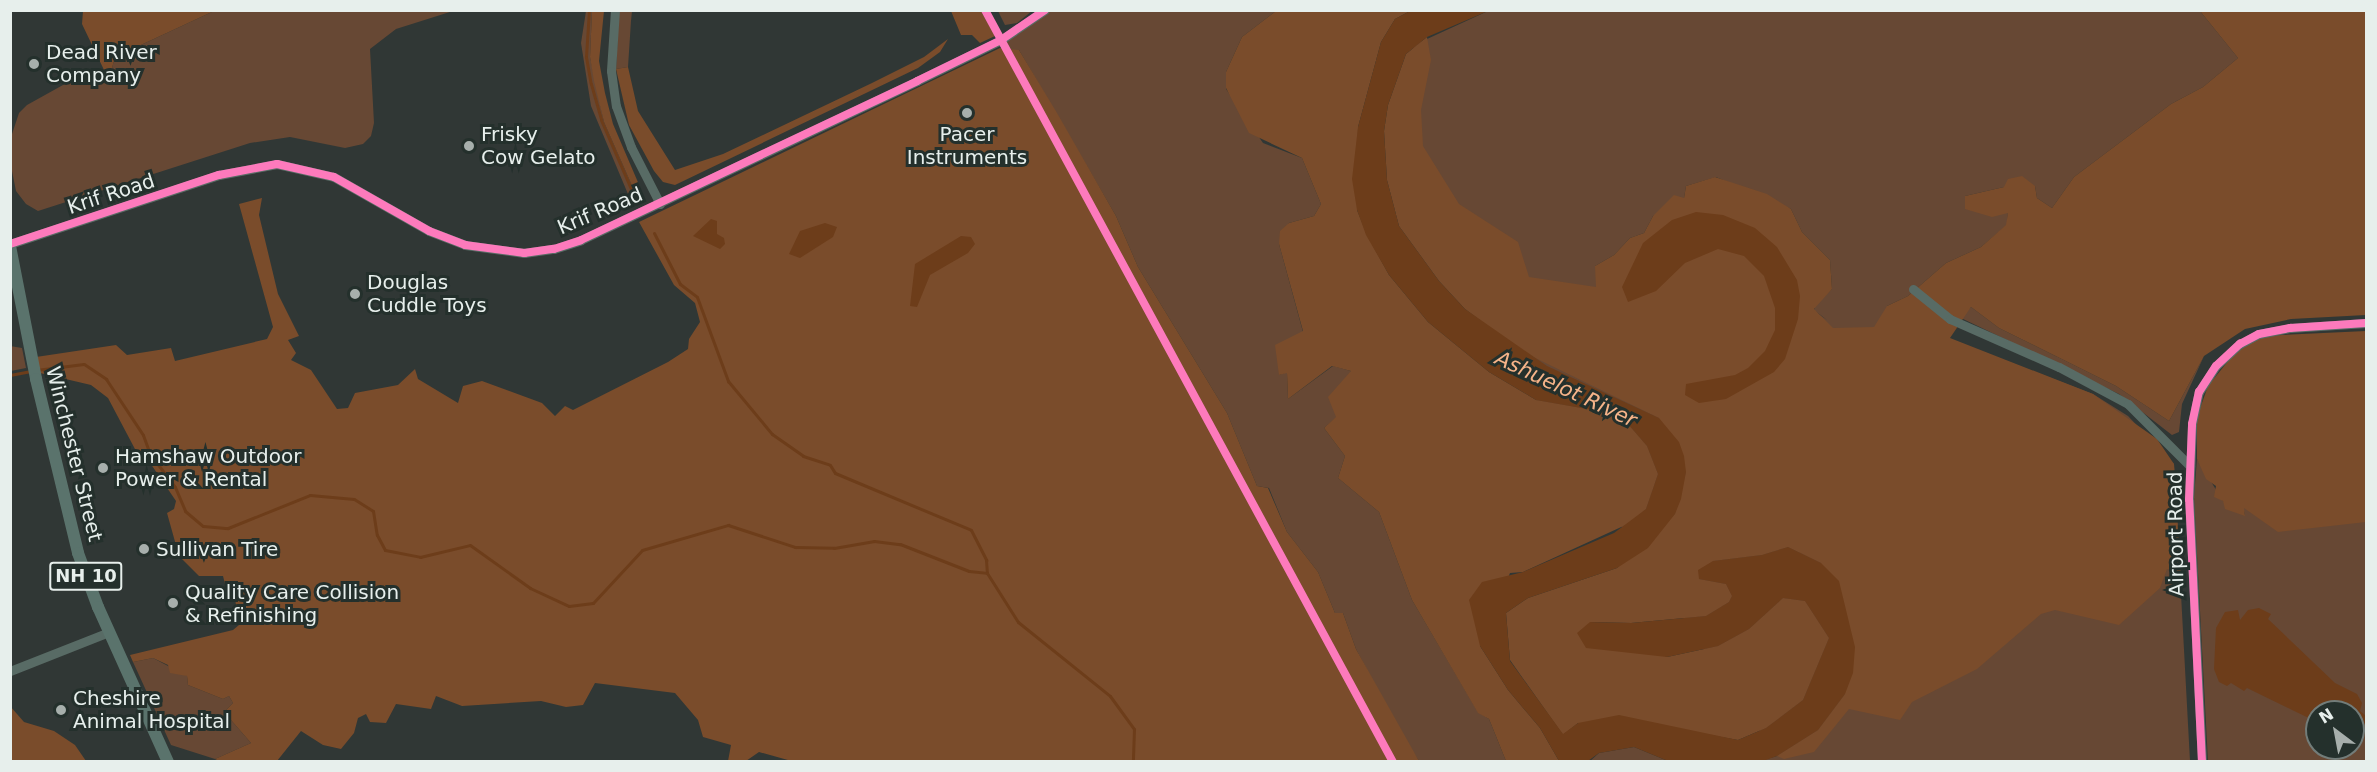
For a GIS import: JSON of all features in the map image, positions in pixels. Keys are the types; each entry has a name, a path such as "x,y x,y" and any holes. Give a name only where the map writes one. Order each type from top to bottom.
{"main road":[{"name":"Winchester Street","path":"10,245 63,504 109,632 168,762"}],"street":[{"path":"615,10 611,71 616,106 660,204"},
{"name":"Krif Road","path":"10,245 219,175 277,164 334,177 429,231 485,250 524,252 567,245 660,204 1001,40 1045,10"},
{"path":"1913,289 1950,319 2059,368 2128,404 2190,466"},
{"name":"Airport Road","path":"2202,762 2190,466 2192,424 2199,392 2217,366 2240,344 2259,334 2290,328 2367,323"},
{"path":"10,671 109,632"}],"shaded area":[{"path":"83,10 214,11 115,57 112,68 104,70 82,24"},
{"path":"214,11 453,11 396,29 370,49 374,123 371,136 363,144 345,148 290,137 250,143 38,211 26,204 16,191 11,166 10,140 19,113 27,105 81,75 112,68 115,57"},
{"path":"586,11 592,11 590,57 604,122 637,197 633,206 591,106 581,43"},
{"path":"592,11 604,11 599,61 613,124 640,187 637,197 604,122 594,81 590,57"},
{"path":"619,11 632,11 628,67 616,69"},
{"path":"951,11 981,11 995,36 980,43 972,35 961,35"},
{"path":"998,11 1032,11 1017,23 1005,25"},
{"path":"1050,11 1276,11 1242,37 1226,72 1226,89 1263,143 1302,158 1321,204 1314,216 1289,223 1279,244 1303,332 1279,375 1287,372 1288,399 1333,366 1351,371 1337,417 1324,428 1345,456 1338,478 1379,512 1412,600 1478,712 1489,719 1506,761 1419,761 1401,734 1356,649 1343,613 1335,613 1318,572 1287,532 1269,488 1257,486 1227,413 1138,267 1116,216 1019,50 1009,51 1004,41"},
{"path":"1276,11 1410,11 1395,19 1381,42 1358,127 1357,210 1367,235 1389,275 1428,322 1489,372 1536,400 1605,412 1628,424 1647,446 1658,474 1646,509 1630,523 1523,572 1510,573 1480,646 1508,690 1540,728 1559,761 1506,761 1489,719 1478,713 1412,600 1379,512 1338,478 1345,456 1324,428 1336,417 1328,397 1351,371 1332,366 1288,399 1287,373 1279,375 1275,345 1303,331 1279,244 1280,231 1289,223 1314,216 1321,204 1302,158 1249,133 1226,88 1226,72 1242,37"},
{"path":"1488,11 2200,11 2238,58 2203,87 2171,104 2074,177 2052,208 2037,198 2035,186 2004,187 1965,196 2008,213 2007,225 1981,247 1946,263 1908,296 1887,306 1912,325 2093,394 2128,416 2174,464 2190,761 1760,761 1777,756 1387,180 1414,45","holes":["1716,177 1791,209 1802,232 1830,260 1832,289 1817,302 1814,310 1827,320 1764,276 1595,266 1614,255 1630,238 1644,233 1653,216 1684,198 1686,186"]},
{"path":"2200,11 2366,11 2366,315 2291,319 2245,329 2204,356 2169,421 2116,386 1999,328 1971,307 1950,338 2093,394 2157,439 2174,464 2181,575 2167,569 2160,588 2119,625 2055,610 2041,614 1977,669 1912,702 1900,720 1849,709 1814,752 1784,759 1777,756 1818,730 1845,694 1821,563 1788,547 1762,555 1713,561 1699,579 1726,584 1732,596 1729,602 1706,616 1631,623 1590,622 1667,657 1718,646 1749,629 1783,598 1805,601 1829,638 1803,700 1766,728 1738,740 1683,730 1578,723 1563,735 1510,660 1506,613 1528,598 1617,568 1675,514 1686,472 1659,418 1521,351 1465,309 1439,281 1399,226 1387,180 1384,131 1388,105 1406,54 1427,37 1431,60 1421,110 1423,146 1459,204 1518,242 1529,277 1596,287 1595,266 1614,255 1630,238 1644,233 1653,216 1674,195 1684,198 1686,186 1715,177 1767,194 1791,209 1802,232 1830,260 1832,289 1814,309 1833,328 1874,327 1887,306 1908,296 1946,263 1981,247 2006,225 2008,213 1992,217 1965,209 1965,196 2004,187 2008,179 2022,176 2035,186 2037,198 2052,208 2074,177 2171,104 2203,87 2238,58"},
{"path":"948,39 940,52 918,68 675,185 663,182 654,171 629,125 616,69 628,67 638,111 675,170 723,154 872,83 924,57"},
{"path":"1000,48 1019,50 1057,113 1116,216 1138,267 1227,413 1257,486 1268,488 1287,532 1318,572 1335,613 1343,613 1356,649 1419,761 795,762 759,752 746,761 728,761 731,745 703,737 698,720 675,693 595,683 583,705 566,707 541,701 462,706 436,696 431,709 396,704 386,723 370,722 366,714 358,718 354,733 341,749 323,745 301,731 277,761 219,761 215,759 251,743 224,712 233,703 229,696 223,699 188,685 187,676 170,673 168,665 153,658 133,662 130,655 233,630 239,625 234,592 227,592 223,576 199,576 179,556 167,513 174,509 176,501 144,454 136,451 108,398 91,385 40,373 36,357 116,345 127,355 171,348 175,361 267,339 273,327 239,204 262,198 259,215 278,294 299,336 288,340 296,353 291,360 311,370 337,409 348,408 355,393 398,385 415,369 418,379 458,403 463,386 482,381 542,403 555,416 565,406 573,410 668,362 688,349 689,339 700,322 695,303 674,285 639,222"},
{"path":"1971,307 1999,328 2116,386 2169,421 2204,356 2182,404 2179,432 2172,435 2119,394 1961,318"},
{"path":"2366,331 2366,522 2278,532 2244,508 2245,516 2225,509 2223,501 2214,497 2216,486 2206,479 2197,459 2197,417 2208,386 2233,355 2260,336"},
{"path":"10,346 22,348 26,368 11,371"},
{"path":"2197,459 2223,501 2245,515 2243,507 2340,522 2366,522 2366,761 2208,761 2194,497"},
{"path":"153,658 187,676 188,685 223,699 229,696 233,703 224,712 251,743 215,759 171,745 133,662"},
{"path":"10,706 24,722 54,731 75,745 86,761 11,761"},
{"path":"1634,747 1668,761 1589,762 1599,753"}],"water":[{"name":"Ashuelot River","path":"1410,11 1488,11 1427,37 1406,54 1388,105 1384,131 1387,180 1399,226 1439,281 1465,309 1547,366 1659,418 1679,442 1684,456 1686,472 1681,499 1675,514 1648,548 1617,568 1528,598 1506,613 1510,661 1563,734 1578,723 1619,715 1738,740 1766,728 1803,700 1829,638 1805,601 1783,598 1749,629 1718,646 1667,657 1586,648 1577,633 1590,622 1631,623 1706,616 1729,602 1732,596 1726,584 1699,579 1698,570 1713,561 1762,555 1788,547 1821,563 1839,581 1855,647 1853,673 1845,694 1818,730 1777,756 1760,762 1668,761 1634,747 1599,753 1588,761 1559,761 1540,728 1508,690 1480,646 1469,600 1482,582 1523,572 1614,533 1646,509 1658,474 1647,446 1628,424 1604,412 1536,400 1489,372 1428,322 1389,275 1366,235 1357,210 1352,179 1358,127 1381,42 1395,19"},
{"path":"1696,212 1723,215 1755,228 1777,247 1797,280 1800,296 1798,319 1785,359 1774,372 1726,399 1699,403 1685,395 1686,384 1735,375 1748,368 1765,351 1775,330 1775,308 1764,276 1744,256 1718,249 1685,263 1656,291 1628,302 1622,287 1643,243 1672,220"},
{"path":"711,219 717,221 717,234 724,238 725,244 720,249 693,236"},
{"path":"825,223 837,227 833,237 800,258 789,254 800,231"},
{"path":"961,236 971,237 975,244 968,253 930,275 917,307 910,306 915,264"},
{"path":"2259,608 2271,614 2268,619 2335,683 2357,694 2360,700 2305,700 2305,716 2247,688 2244,691 2231,683 2227,686 2219,682 2214,669 2216,628 2225,612 2238,610 2240,620 2248,610"}],"waterway":[{"path":"589,10 586,57 591,84 601,120 632,191"},
{"path":"654,233 680,284 697,297 728,381 772,434 803,456 830,465 835,473 971,530 986,560 987,573"},
{"path":"36,370 84,364 106,379 143,435 150,454 175,487 185,511 203,526 228,528 310,495 354,499 373,511 377,535 385,550 420,557 470,545 530,588 569,606 593,603 642,550 728,525 795,547 834,548 874,541 900,544 969,571 987,573 1018,622 1110,696 1134,729 1133,762"},
{"path":"10,375 30,371"}],"cycle path":[{"path":"985,10 1393,762"},
{"path":"10,244 219,175 277,164 334,177 429,231 465,245 524,253 554,249 581,240 917,81 1001,40 1045,10"},
{"path":"2202,762 2189,500 2192,424 2199,392 2216,366 2240,344 2259,334 2290,328 2366,323"}],"place":[{"name":"Dead River Company","path":"34,64"},
{"name":"Pacer Instruments","path":"967,113"},
{"name":"Frisky Cow Gelato","path":"469,146"},
{"name":"Douglas Cuddle Toys","path":"355,294"},
{"name":"Hamshaw Outdoor Power & Rental","path":"103,468"},
{"name":"Sullivan Tire","path":"144,549"},
{"name":"Quality Care Collision & Refinishing","path":"173,603"},
{"name":"Cheshire Animal Hospital","path":"61,710"}]}
